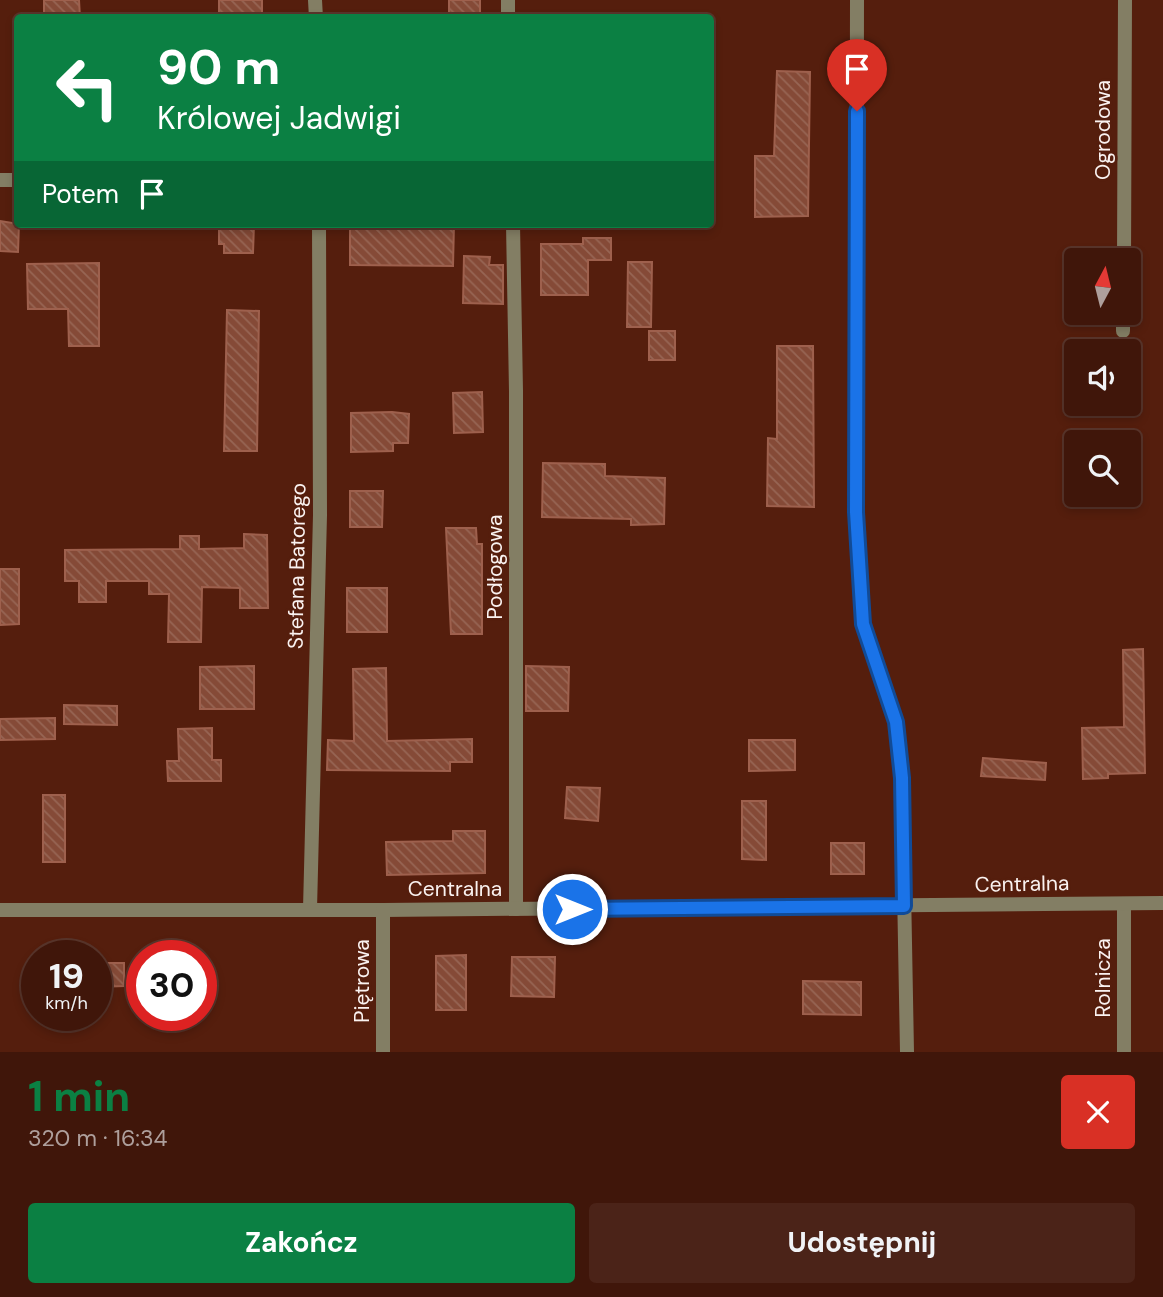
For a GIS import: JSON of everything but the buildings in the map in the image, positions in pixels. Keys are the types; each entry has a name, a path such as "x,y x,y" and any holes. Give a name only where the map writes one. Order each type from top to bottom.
{"street":[{"path":"857,0 856,512 863,624 896,722 902,778 907,1052"},
{"name":"Ogrodowa","path":"1124,248 1125,0"},
{"name":"Stefana Batorego","path":"310,909 320,515 319,228"},
{"name":"Podłogowa","path":"513,228 516,391 516,909"},
{"path":"1123,326 1123,331"},
{"name":"Rolnicza","path":"1124,904 1124,1052"},
{"name":"Centralna","path":"0,909 383,910 1163,904"},
{"name":"Piętrowa","path":"383,910 383,1052"}],"route":[{"path":"572,909 904,906 902,778 896,722 863,624 856,512 857,111"}]}
